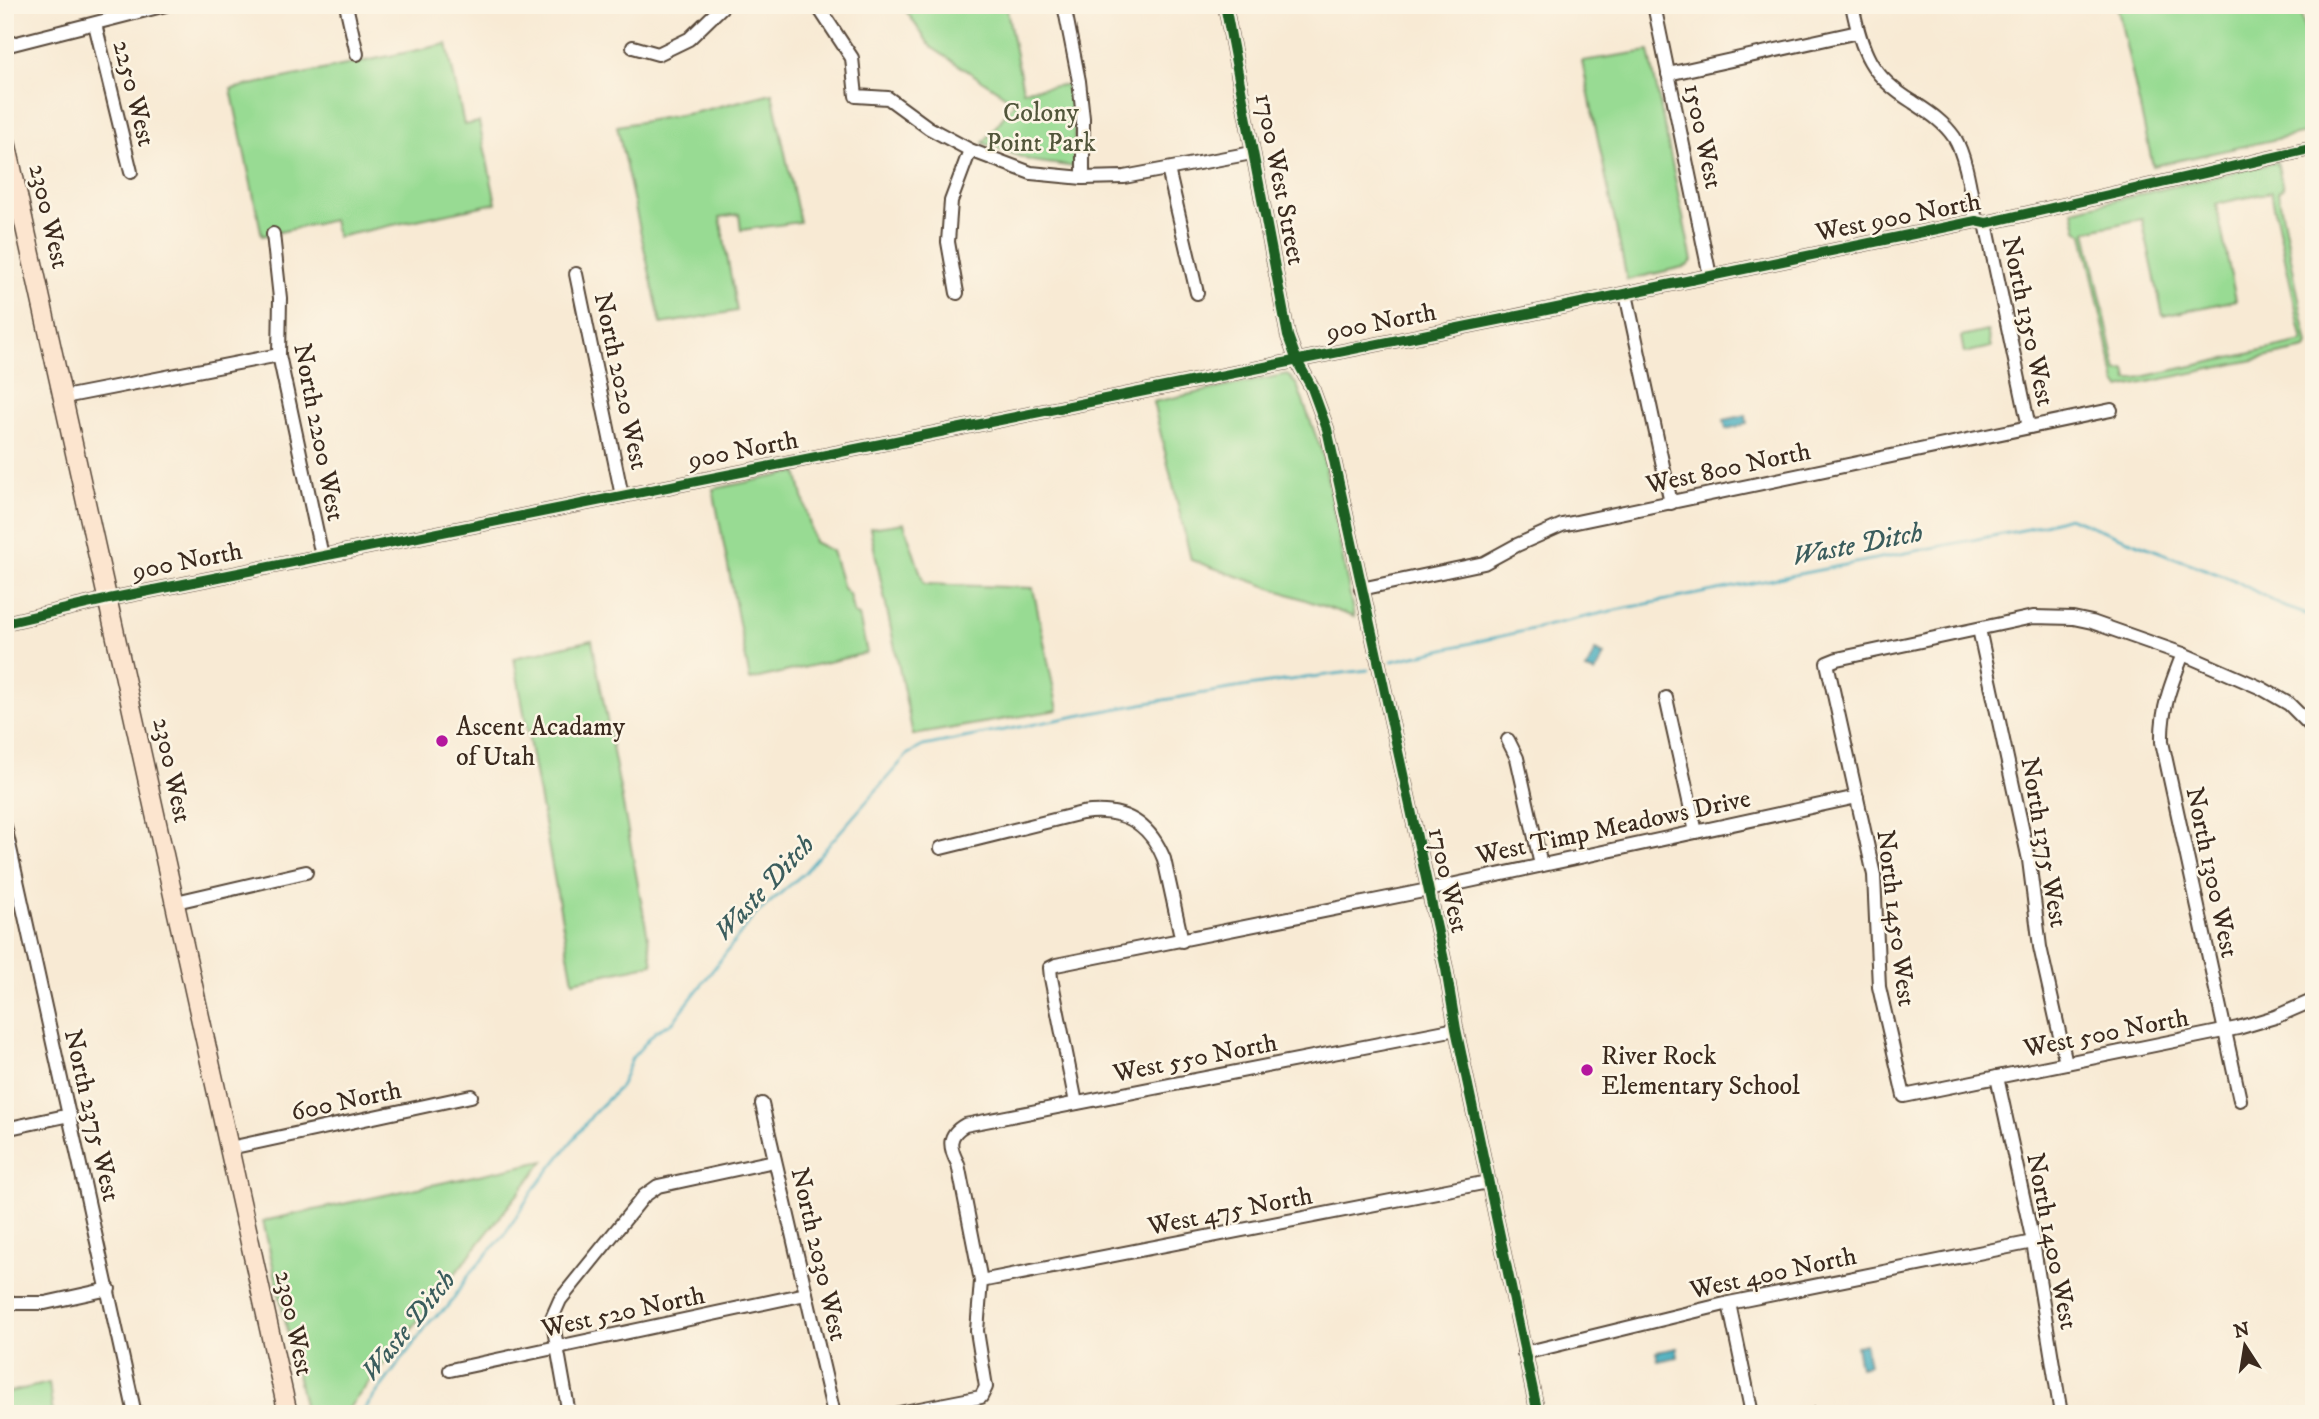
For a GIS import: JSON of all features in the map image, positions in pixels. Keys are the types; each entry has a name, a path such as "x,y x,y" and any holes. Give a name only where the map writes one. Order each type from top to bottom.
{"main road":[{"name":"2300 West","path":"5,137 288,1414"}],"street":[{"path":"5,47 166,5"},
{"path":"346,5 357,54"},
{"path":"633,47 658,54 689,39 724,5"},
{"path":"817,5 852,58 856,96 888,98 929,128 970,150 1031,173 1083,178 1124,177 1252,153"},
{"path":"1064,5 1083,118 1083,178"},
{"name":"1700 West Street","path":"1224,5 1288,336 1297,361"},
{"name":"1500 West","path":"1654,5 1710,276"},
{"name":"North 1350 West","path":"1852,5 1866,57 1882,80 1937,118 1960,149 1981,222 2029,428"},
{"name":"2250 West","path":"95,24 131,172"},
{"path":"1668,74 1858,32"},
{"name":"West 900 North","path":"1490,322 1981,222 2314,148"},
{"path":"957,293 948,242 951,201 970,150"},
{"path":"1168,169 1197,293"},
{"name":"North 2200 West","path":"273,234 280,298 279,355 322,556"},
{"name":"North 2020 West","path":"576,274 622,496"},
{"path":"1626,294 1671,503"},
{"name":"900 North","path":"5,623 109,599 1490,322"},
{"path":"64,397 279,355"},
{"name":"1700 West","path":"1297,361 1312,388 1327,429 1446,969 1456,1029 1538,1414"},
{"name":"West 800 North","path":"1362,589 1484,563 1562,525 2111,410"},
{"path":"1979,629 2034,617 2073,618 2092,622 2183,654 2276,695 2301,714 2314,729"},
{"name":"North 1450 West","path":"1904,1096 1879,987 1875,889 1827,663 1979,629"},
{"name":"North 1375 West","path":"1979,629 2024,836 2040,947 2066,1063"},
{"name":"North 1300 West","path":"2183,654 2166,696 2162,742 2240,1100"},
{"path":"1666,698 1696,832"},
{"path":"1508,740 1517,758 1541,865"},
{"name":"West Timp Meadows Drive","path":"1076,1103 1050,968 1056,965 1429,890 1857,797"},
{"path":"941,848 1082,813 1111,811 1144,828 1160,848 1182,941"},
{"name":"North 2375 West","path":"5,826 135,1414"},
{"path":"176,902 306,872"},
{"name":"West 500 North","path":"1904,1096 2259,1023 2314,1000"},
{"name":"West 550 North","path":"981,1281 958,1164 951,1151 950,1140 956,1130 965,1125 1456,1029"},
{"name":"North 1400 West","path":"1997,1077 2033,1242 2061,1414"},
{"name":"600 North","path":"230,1148 471,1096"},
{"name":"North 2030 West","path":"762,1104 834,1414"},
{"path":"5,1129 70,1115"},
{"path":"569,1414 552,1318 560,1300 644,1196 659,1186 774,1161"},
{"name":"West 475 North","path":"981,1281 1488,1182"},
{"name":"West 400 North","path":"1524,1353 1729,1303 2033,1242"},
{"path":"894,1414 981,1397 986,1387 977,1331 981,1281"},
{"path":"5,1303 46,1303 109,1289"},
{"name":"West 520 North","path":"450,1370 806,1294"},
{"path":"1729,1303 1752,1414"},
{"path":"1816,1414 1827,1414"}],"green space":[{"name":"Colony Point Park","path":"902,5 1006,5 1023,90 1072,84 1076,167 1032,161 983,143 1015,102 931,47"},
{"path":"2117,5 2299,5 2314,70 2314,131 2153,166"},
{"path":"447,44 464,125 479,122 496,203 337,237 333,220 262,236 231,89"},
{"path":"1649,51 1692,261 1687,266 1627,280 1582,61"},
{"path":"772,93 800,222 741,230 739,214 720,217 737,311 661,324 617,126 697,112"},
{"path":"2277,162 2283,188 2278,192 2308,345 2306,349 2120,388 2116,383 2083,234 2077,229 2073,210","holes":["2271,192 2303,342 2128,380 2126,370 2117,371 2086,231 2142,219 2163,316 2236,300 2216,204"]},
{"path":"1987,331 1991,347 1964,353 1961,337"},
{"path":"1287,374 1297,385 1323,455 1354,617 1191,560 1153,402"},
{"path":"797,472 814,542 832,551 843,588 849,594 854,614 859,616 867,653 750,680 713,489"},
{"path":"904,523 924,584 1033,588 1058,710 913,735 870,528"},
{"path":"592,640 653,964 573,981 514,658"},
{"path":"544,1161 344,1414 306,1414 263,1221"},
{"path":"49,1383 53,1414 5,1414 5,1393"}],"water":[{"path":"1746,415 1747,424 1726,429 1724,420"},
{"path":"1595,651 1604,655 1595,673 1586,670"},
{"path":"1865,1344 1869,1365 1860,1367 1856,1346"},
{"path":"1677,1348 1678,1357 1658,1361 1656,1352"}],"waterway":[{"name":"Waste Ditch","path":"1392,661 1616,610 2028,529 2068,517 2236,581 2282,606 2314,617"},
{"name":"Waste Ditch","path":"361,1414 432,1319 448,1307 468,1276 505,1234 532,1192 594,1113 620,1087 632,1058 656,1031 673,1022 754,916 804,873 908,754 923,746 1145,703 1368,670"}],"cycle path":[{"path":"1225,5 1288,336 1327,429 1446,969 1456,1029 1538,1414"},
{"path":"5,623 109,599 1498,320 1976,221 1986,223 2314,148"}],"place":[{"name":"Ascent Acadamy of Utah","path":"442,741"},
{"name":"River Rock Elementary School","path":"1587,1070"}]}
